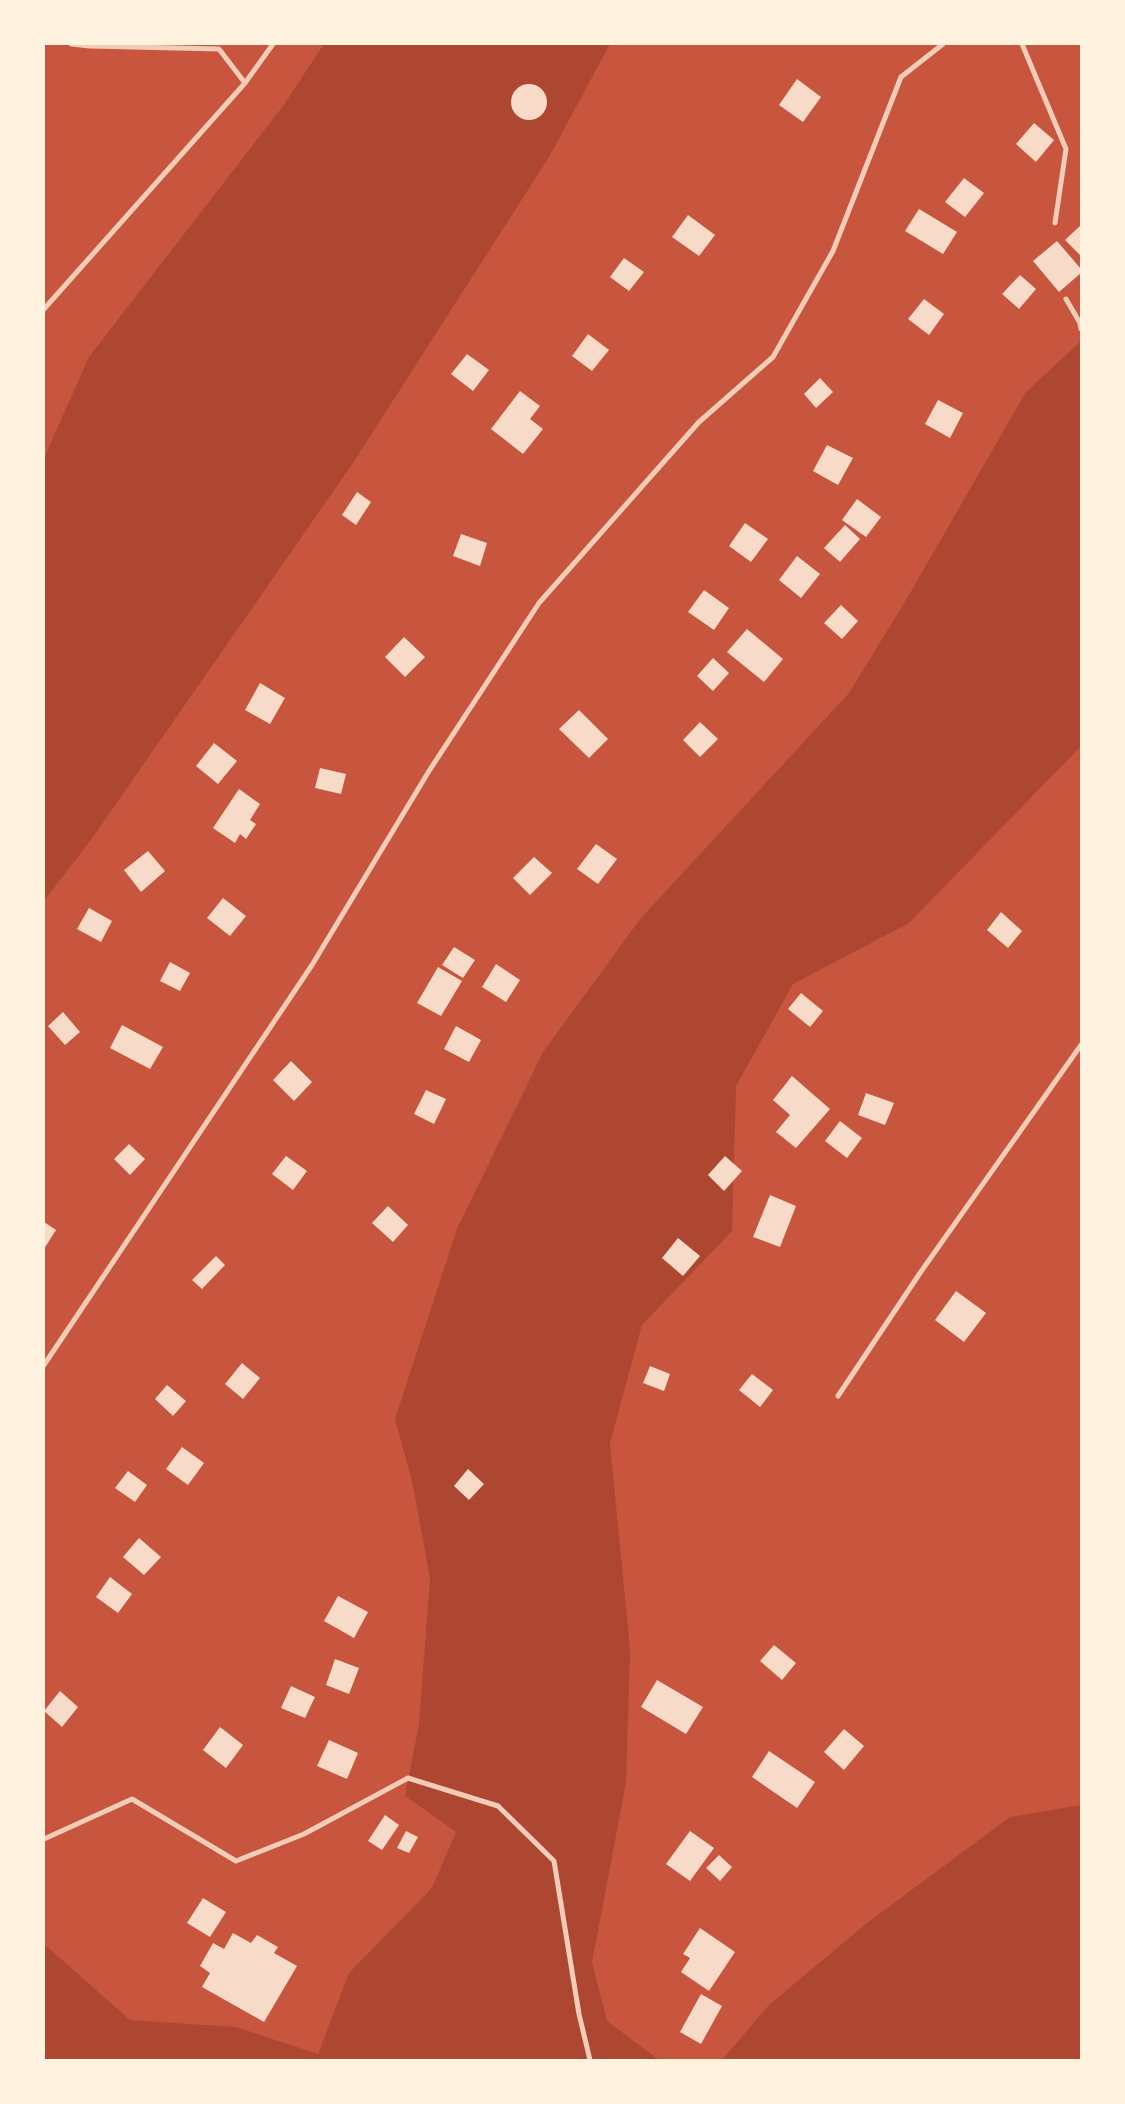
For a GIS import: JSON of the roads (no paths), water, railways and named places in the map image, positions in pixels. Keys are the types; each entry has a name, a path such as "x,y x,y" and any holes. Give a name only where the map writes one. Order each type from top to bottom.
{"street":[{"path":"71,44 219,49 246,82"},
{"path":"44,309 246,82 273,44"},
{"path":"44,1366 312,964 428,771 539,603 699,422 773,357 833,251 901,77 943,44"},
{"path":"1022,44 1066,149 1055,223"},
{"path":"1066,299 1080,323 1081,330"},
{"path":"838,1396 920,1274 1081,1045"},
{"path":"44,1839 132,1799 236,1860 304,1834 408,1778 498,1806 554,1861 580,2014 590,2060"}]}
